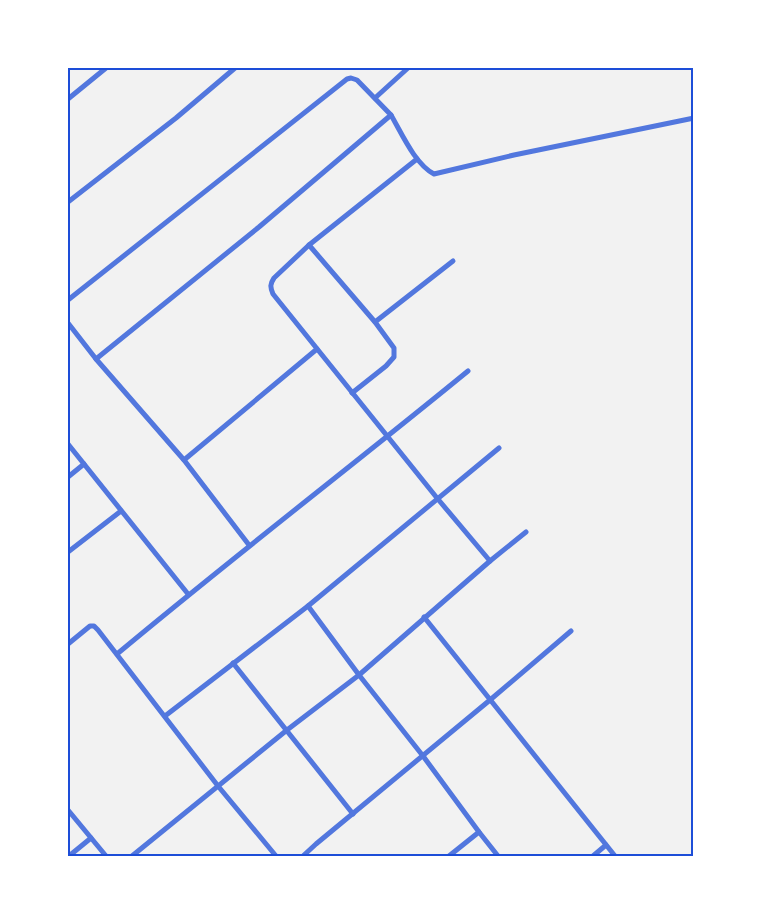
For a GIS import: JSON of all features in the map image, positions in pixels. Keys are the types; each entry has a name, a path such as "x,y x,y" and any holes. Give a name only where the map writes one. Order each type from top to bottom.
{"street":[{"path":"68,99 106,68"},
{"path":"68,202 176,118 235,68"},
{"path":"375,98 408,68"},
{"path":"68,300 347,79 357,80 391,115 418,159 426,169 434,174 514,155 694,118"},
{"path":"96,358 259,227 391,115"},
{"path":"418,159 309,244 274,278 270,283 270,288 352,393 490,561"},
{"path":"309,244 375,322 394,348 394,357 386,366 352,393"},
{"path":"375,322 454,261"},
{"path":"68,323 184,460 249,545"},
{"path":"184,460 317,349"},
{"path":"117,654 188,594 468,371"},
{"path":"68,444 188,594"},
{"path":"165,716 308,606 499,448"},
{"path":"68,477 84,464"},
{"path":"68,552 122,512"},
{"path":"132,856 287,730 359,675 424,617 526,532"},
{"path":"308,606 498,856"},
{"path":"424,617 615,856"},
{"path":"68,644 90,626 94,626 218,786 276,856"},
{"path":"303,856 571,631"},
{"path":"233,663 353,814"},
{"path":"68,810 106,856"},
{"path":"449,856 479,832"},
{"path":"69,856 91,838"},
{"path":"593,856 606,845"}]}
